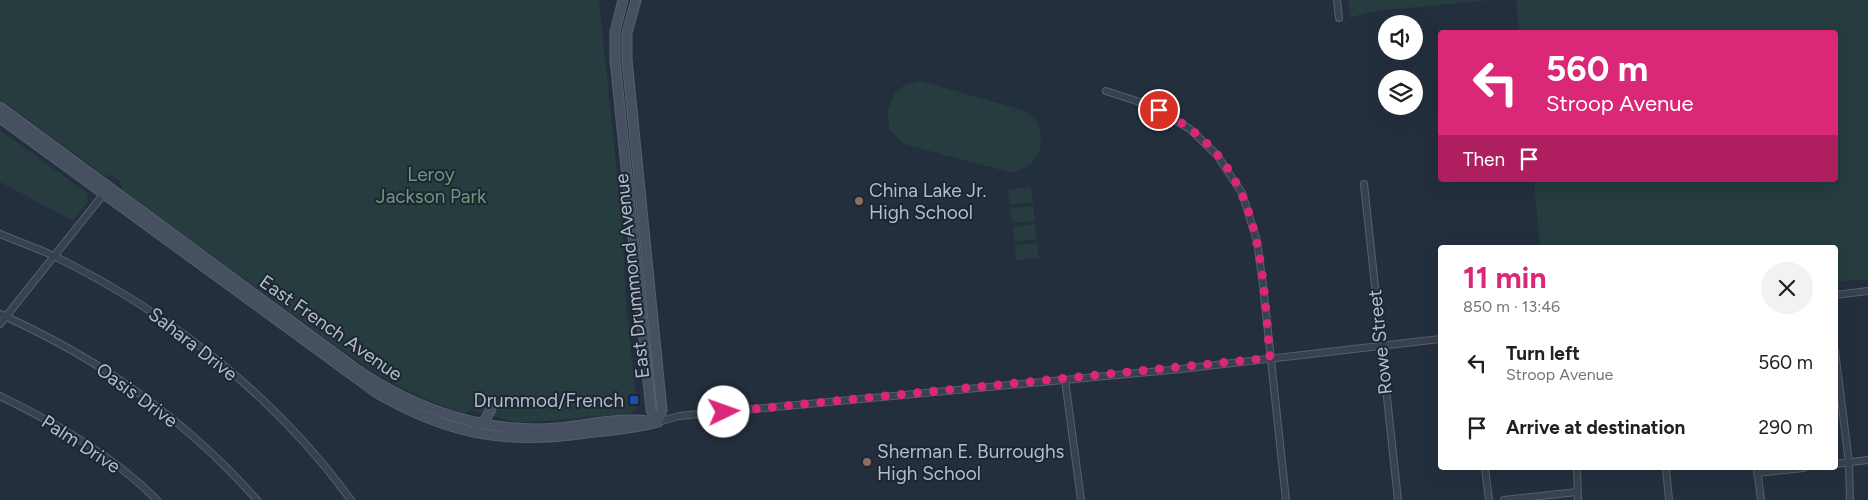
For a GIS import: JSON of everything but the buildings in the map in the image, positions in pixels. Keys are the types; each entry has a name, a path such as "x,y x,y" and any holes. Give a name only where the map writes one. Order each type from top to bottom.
{"street":[{"name":"East Drummond Avenue","path":"623,0 615,32 615,60 651,410 658,422"},
{"name":"East Drummond Avenue","path":"636,0 630,18 627,54 662,410 658,422"},
{"path":"1338,0 1339,18"},
{"path":"1106,91 1149,105 1190,129 1217,155 1233,176 1248,209 1257,241 1286,500"},
{"name":"East French Avenue","path":"0,107 106,191 376,394 423,418 481,435 514,438 561,438 638,428 658,422"},
{"name":"East French Avenue","path":"0,118 106,191 121,196 378,384 424,407 480,423 533,429 636,419 658,422"},
{"name":"Rowe Street","path":"1364,184 1398,500"},
{"path":"0,324 3,315 54,256 106,191"},
{"name":"Sahara Drive","path":"0,234 54,256 154,313 205,349 253,392 305,445 351,500"},
{"path":"1838,295 1868,291"},
{"name":"Oasis Drive","path":"3,315 88,359 145,396 223,462 257,500"},
{"path":"658,422 679,416 1065,380 1438,339"},
{"path":"1838,377 1848,463 1850,500"},
{"path":"1065,380 1081,500"},
{"name":"Palm Drive","path":"0,396 67,430 133,478 157,500"},
{"path":"397,405 471,426 485,420 491,409"},
{"path":"1838,464 1868,460"},
{"path":"1485,470 1489,500"},
{"path":"1577,470 1578,500"},
{"path":"1666,470 1670,500"},
{"path":"1757,470 1761,500"},
{"path":"1504,500 1578,492"}],"green space":[{"name":"Leroy Jackson Park","path":"0,0 599,0 622,222 626,303 637,408 631,413 516,422 470,410 465,413 437,404 411,392 363,364 122,190 120,181 111,175 105,176 0,99"},
{"path":"1348,0 1491,0 1367,12 1350,18"},
{"path":"1516,0 1868,0 1868,279 1838,282 1838,245 1540,245 1534,182 1838,182 1838,30 1519,30"},
{"path":"920,81 1026,111 1037,121 1041,136 1040,152 1029,166 1012,173 904,144 889,129 888,110 895,93 903,86"},
{"path":"0,130 87,193 88,201 73,221 0,182"},
{"path":"1031,187 1033,202 1010,205 1008,190"},
{"path":"1033,206 1035,221 1012,223 1010,208"},
{"path":"1035,224 1037,239 1014,242 1013,227"},
{"path":"1037,243 1039,258 1016,260 1015,245"}],"place":[{"name":"China Lake Jr. High School","path":"859,201"},
{"name":"Drummod/French","path":"634,400"},
{"name":"Sherman E. Burroughs High School","path":"867,462"}],"route":[{"path":"724,412 730,413 1084,378 1270,358 1264,284 1257,241 1242,193 1233,176 1217,155 1190,129 1159,110"}]}
